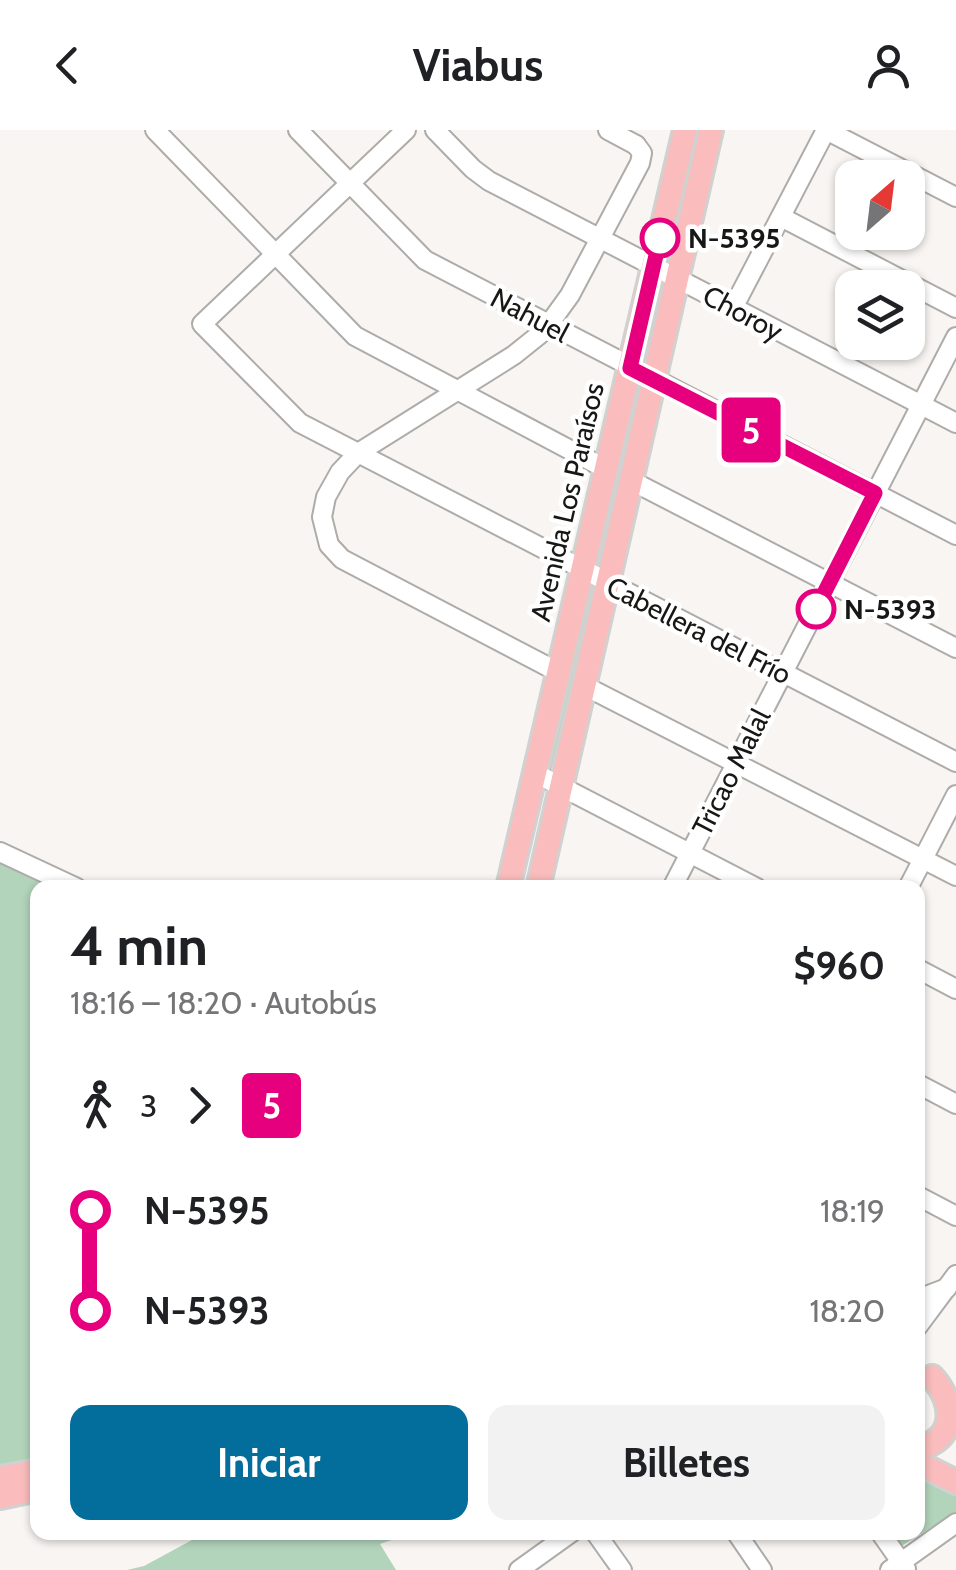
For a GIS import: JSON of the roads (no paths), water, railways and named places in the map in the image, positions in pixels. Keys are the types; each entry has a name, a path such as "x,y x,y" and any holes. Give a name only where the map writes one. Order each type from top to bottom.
{"main road":[{"name":"Avenida Los Paraísos","path":"510,880 685,130"},
{"name":"Avenida Los Paraísos","path":"540,880 711,130"},
{"path":"925,1373 956,1388"},
{"path":"925,1373 952,1394 955,1416 946,1434 925,1446"},
{"path":"925,1466 956,1482"},
{"path":"0,1478 30,1472"},
{"path":"0,1496 30,1490"}],"street":[{"path":"155,130 355,336 606,468"},
{"name":"Nahuel","path":"298,130 421,257 956,535"},
{"path":"275,254 406,130"},
{"name":"Choroy","path":"436,130 483,177 956,423"},
{"path":"558,672 350,564 329,545 322,517 329,488 358,453 530,344 550,325 641,161 640,138 608,130"},
{"path":"733,308 826,130 956,197"},
{"path":"780,217 956,308"},
{"name":"Cabellera del Frío","path":"275,254 202,324 290,415 956,762"},
{"name":"Tricao Malal","path":"676,880 956,337"},
{"path":"630,480 956,648"},
{"path":"584,685 956,876"},
{"path":"534,774 741,880"},
{"path":"912,880 956,795"},
{"path":"0,852 60,880"},
{"path":"925,973 956,989"},
{"path":"925,1088 956,1104"},
{"path":"925,1200 956,1216"},
{"path":"925,1295 952,1282"},
{"path":"925,1317 952,1282"},
{"path":"884,1540 899,1567 956,1524"},
{"path":"519,1570 561,1540"},
{"path":"601,1540 622,1570"},
{"path":"741,1540 762,1570"}],"place":[{"name":"N-5395","path":"660,238"},
{"name":"N-5393","path":"816,609"}]}
